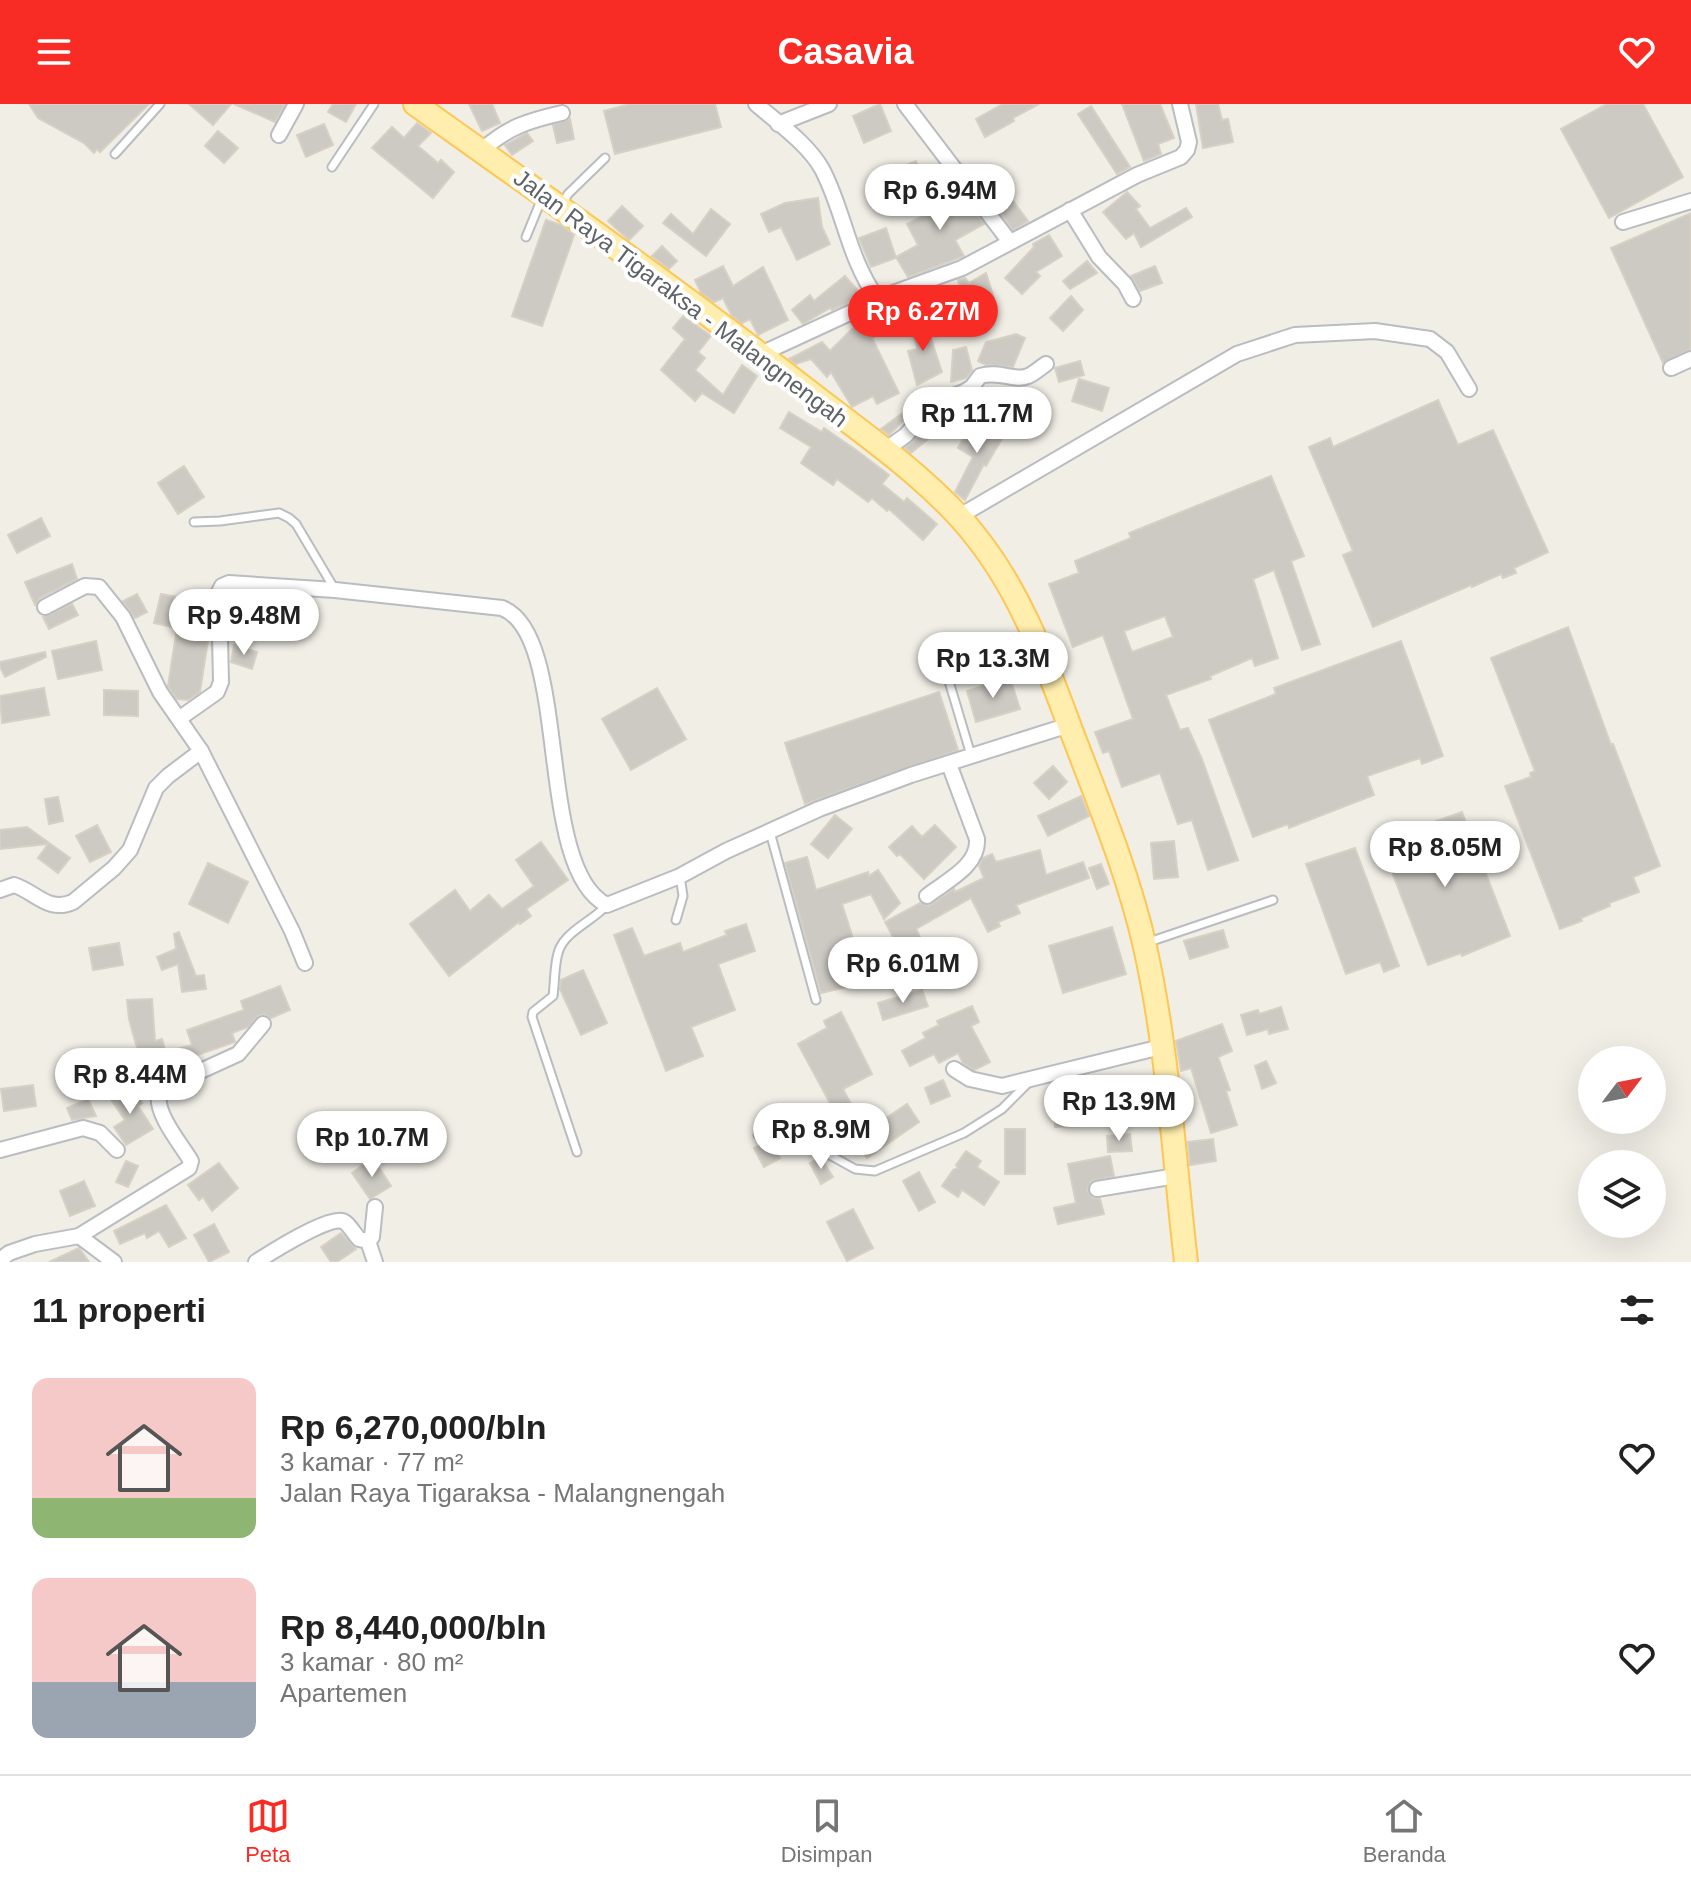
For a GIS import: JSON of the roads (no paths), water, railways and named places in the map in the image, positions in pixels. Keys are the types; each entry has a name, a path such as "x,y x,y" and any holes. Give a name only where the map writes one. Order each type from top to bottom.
{"main road":[{"name":"Jalan Raya Tigaraksa - Malangnengah","path":"415,104 761,354 884,451 977,538 1019,604 1057,688 1113,838 1144,944 1161,1047 1186,1262"}],"street":[{"path":"279,135 296,104"},
{"path":"756,104 802,145 821,168 856,264 878,300"},
{"path":"778,124 829,104"},
{"path":"905,104 1010,242"},
{"path":"761,354 878,300 962,268 1137,175 1185,154 1189,142 1180,104"},
{"path":"481,151 502,132 528,121 562,113"},
{"path":"1623,222 1691,201"},
{"path":"1070,210 1099,257 1125,284 1133,299"},
{"path":"958,517 1237,354 1295,335 1375,331 1430,339 1447,352 1469,389"},
{"path":"1671,368 1691,359"},
{"path":"884,451 906,435 932,404 964,392 980,376 992,372 1014,378 1028,376 1046,364"},
{"path":"180,718 217,692 221,682 219,592 222,586 229,583 335,590 511,611 532,641 538,661 572,855 586,886 599,901 607,905 680,876 819,809 911,775 1069,725"},
{"path":"45,607 85,586 99,587 123,617 160,692 201,751 292,931 305,963"},
{"path":"0,890 14,885 49,904 73,902 114,868 130,850 156,788 201,751"},
{"path":"927,896 973,860 977,849 977,839 949,764"},
{"path":"0,1260 9,1253 35,1244 79,1236 189,1168 191,1161 165,1118 158,1103 159,1094 172,1084 238,1054 263,1024"},
{"path":"954,1069 970,1079 994,1086 1032,1080 1161,1047"},
{"path":"0,1150 83,1128 100,1133 117,1150"},
{"path":"1097,1189 1176,1176"},
{"path":"368,1241 372,1237 375,1207"},
{"path":"256,1262 309,1231 336,1221 346,1223 359,1239 368,1241"},
{"path":"79,1236 114,1262"},
{"path":"368,1241 375,1262"}],"lane":[{"path":"115,154 160,104"},
{"path":"332,167 374,104"},
{"path":"526,237 552,201 568,194 605,158"},
{"path":"194,522 279,513 296,524 335,590"},
{"path":"942,658 971,758"},
{"path":"770,832 816,1000"},
{"path":"676,920 683,896 680,876"},
{"path":"1144,944 1273,900"},
{"path":"577,1152 532,1017 533,1012 553,996 559,949 607,905"},
{"path":"758,1135 781,1135 803,1140 855,1169 875,1171 964,1133 1002,1109 1032,1080"}]}
